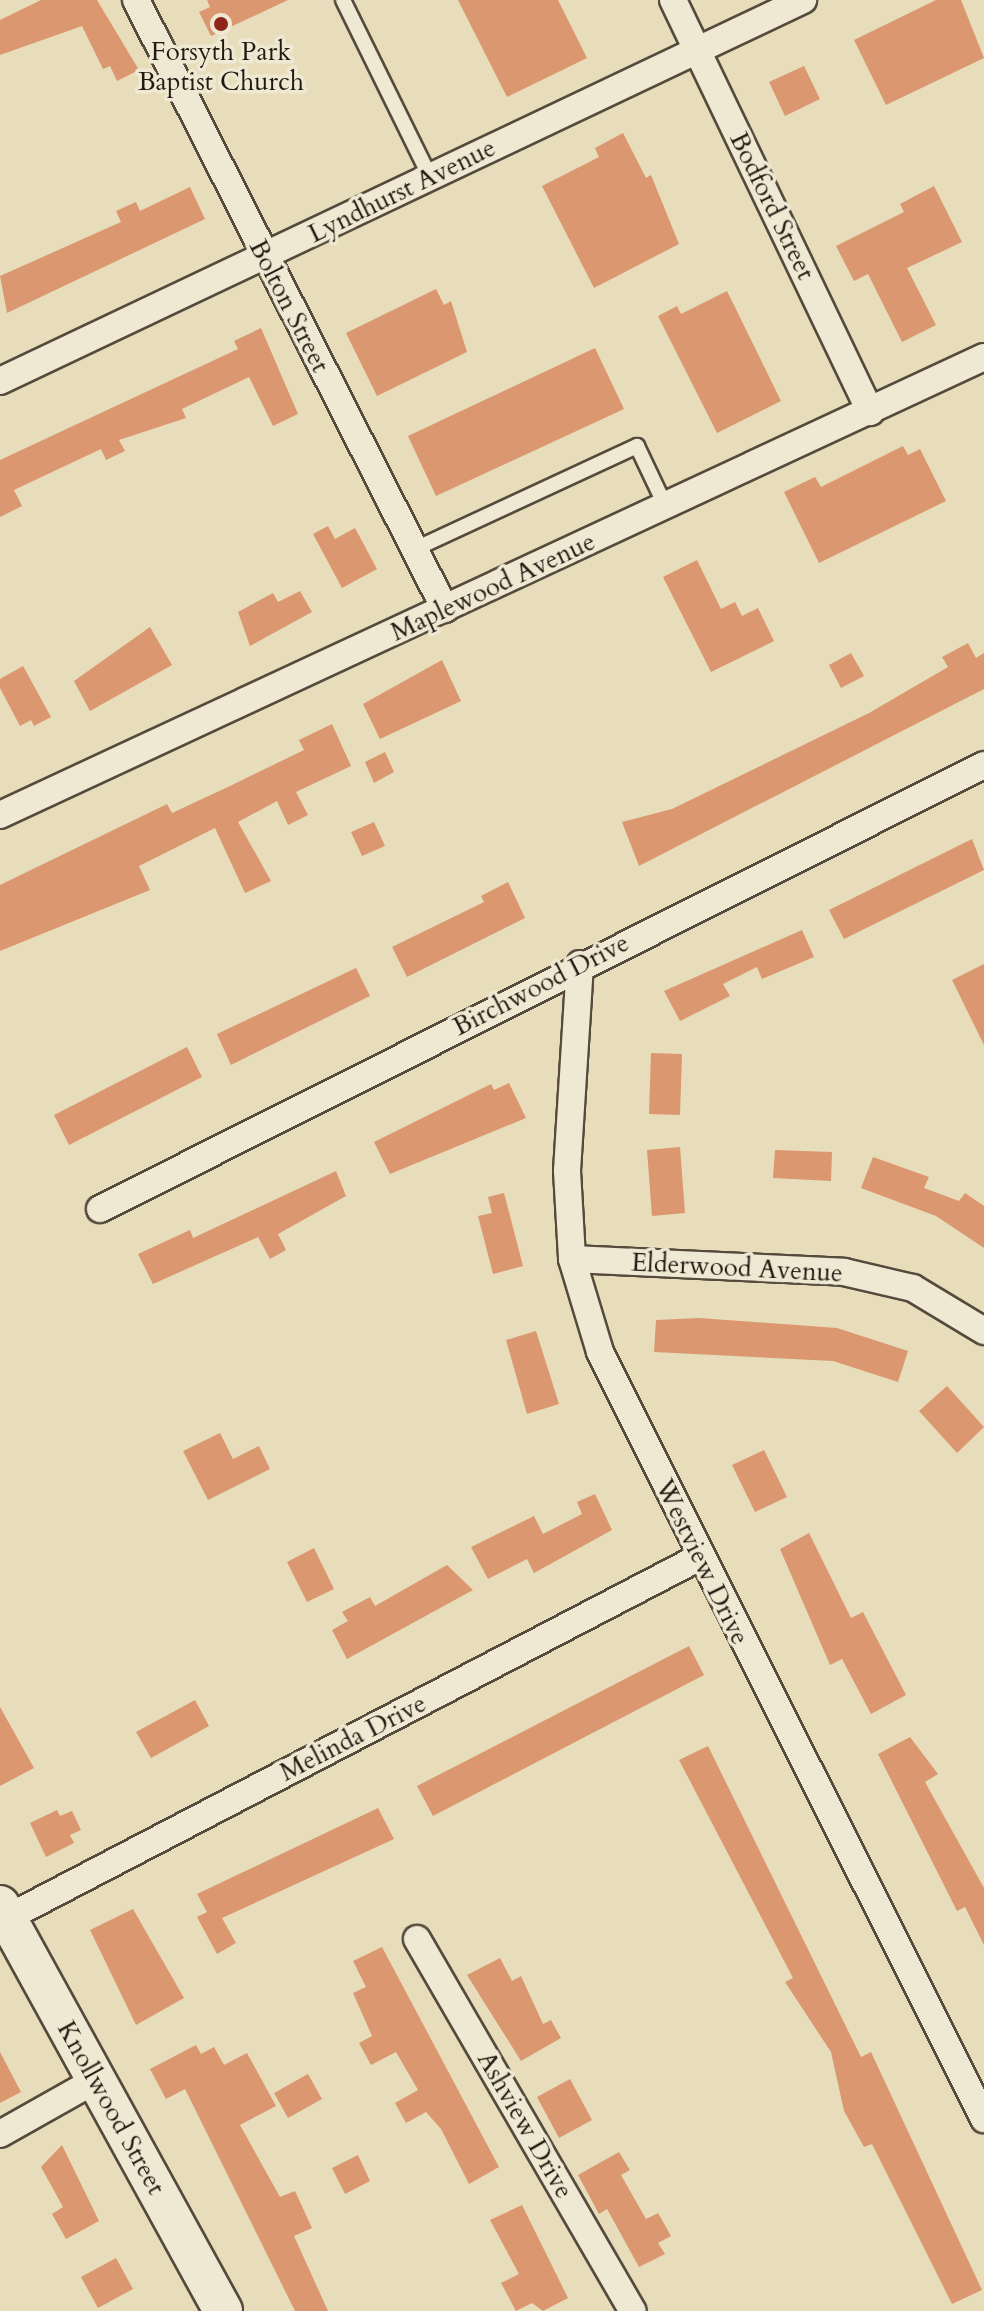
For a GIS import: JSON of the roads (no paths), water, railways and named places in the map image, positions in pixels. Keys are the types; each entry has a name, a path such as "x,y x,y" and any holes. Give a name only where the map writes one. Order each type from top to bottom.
{"main road":[{"name":"Knollwood Street","path":"4,1911 94,2081 223,2311"}],"street":[{"name":"Bolton Street","path":"136,0 263,257 445,609"},
{"name":"Bodford Street","path":"673,0 870,412"},
{"name":"Lyndhurst Avenue","path":"0,381 803,0"},
{"name":"Maplewood Avenue","path":"0,815 984,357"},
{"name":"Birchwood Drive","path":"100,1209 580,964 982,770"},
{"name":"Westview Drive","path":"580,964 567,1171 572,1259 600,1352 698,1558 984,2119"},
{"name":"Elderwood Avenue","path":"572,1259 844,1272 913,1288 984,1331"},
{"name":"Melinda Drive","path":"4,1911 698,1558"},
{"name":"Ashview Drive","path":"417,1939 633,2311"},
{"path":"0,2134 94,2081"}],"lane":[{"path":"343,0 430,177"},
{"path":"415,549 637,446 666,507"}],"place":[{"name":"Forsyth Park Baptist Church","path":"221,24"}]}
